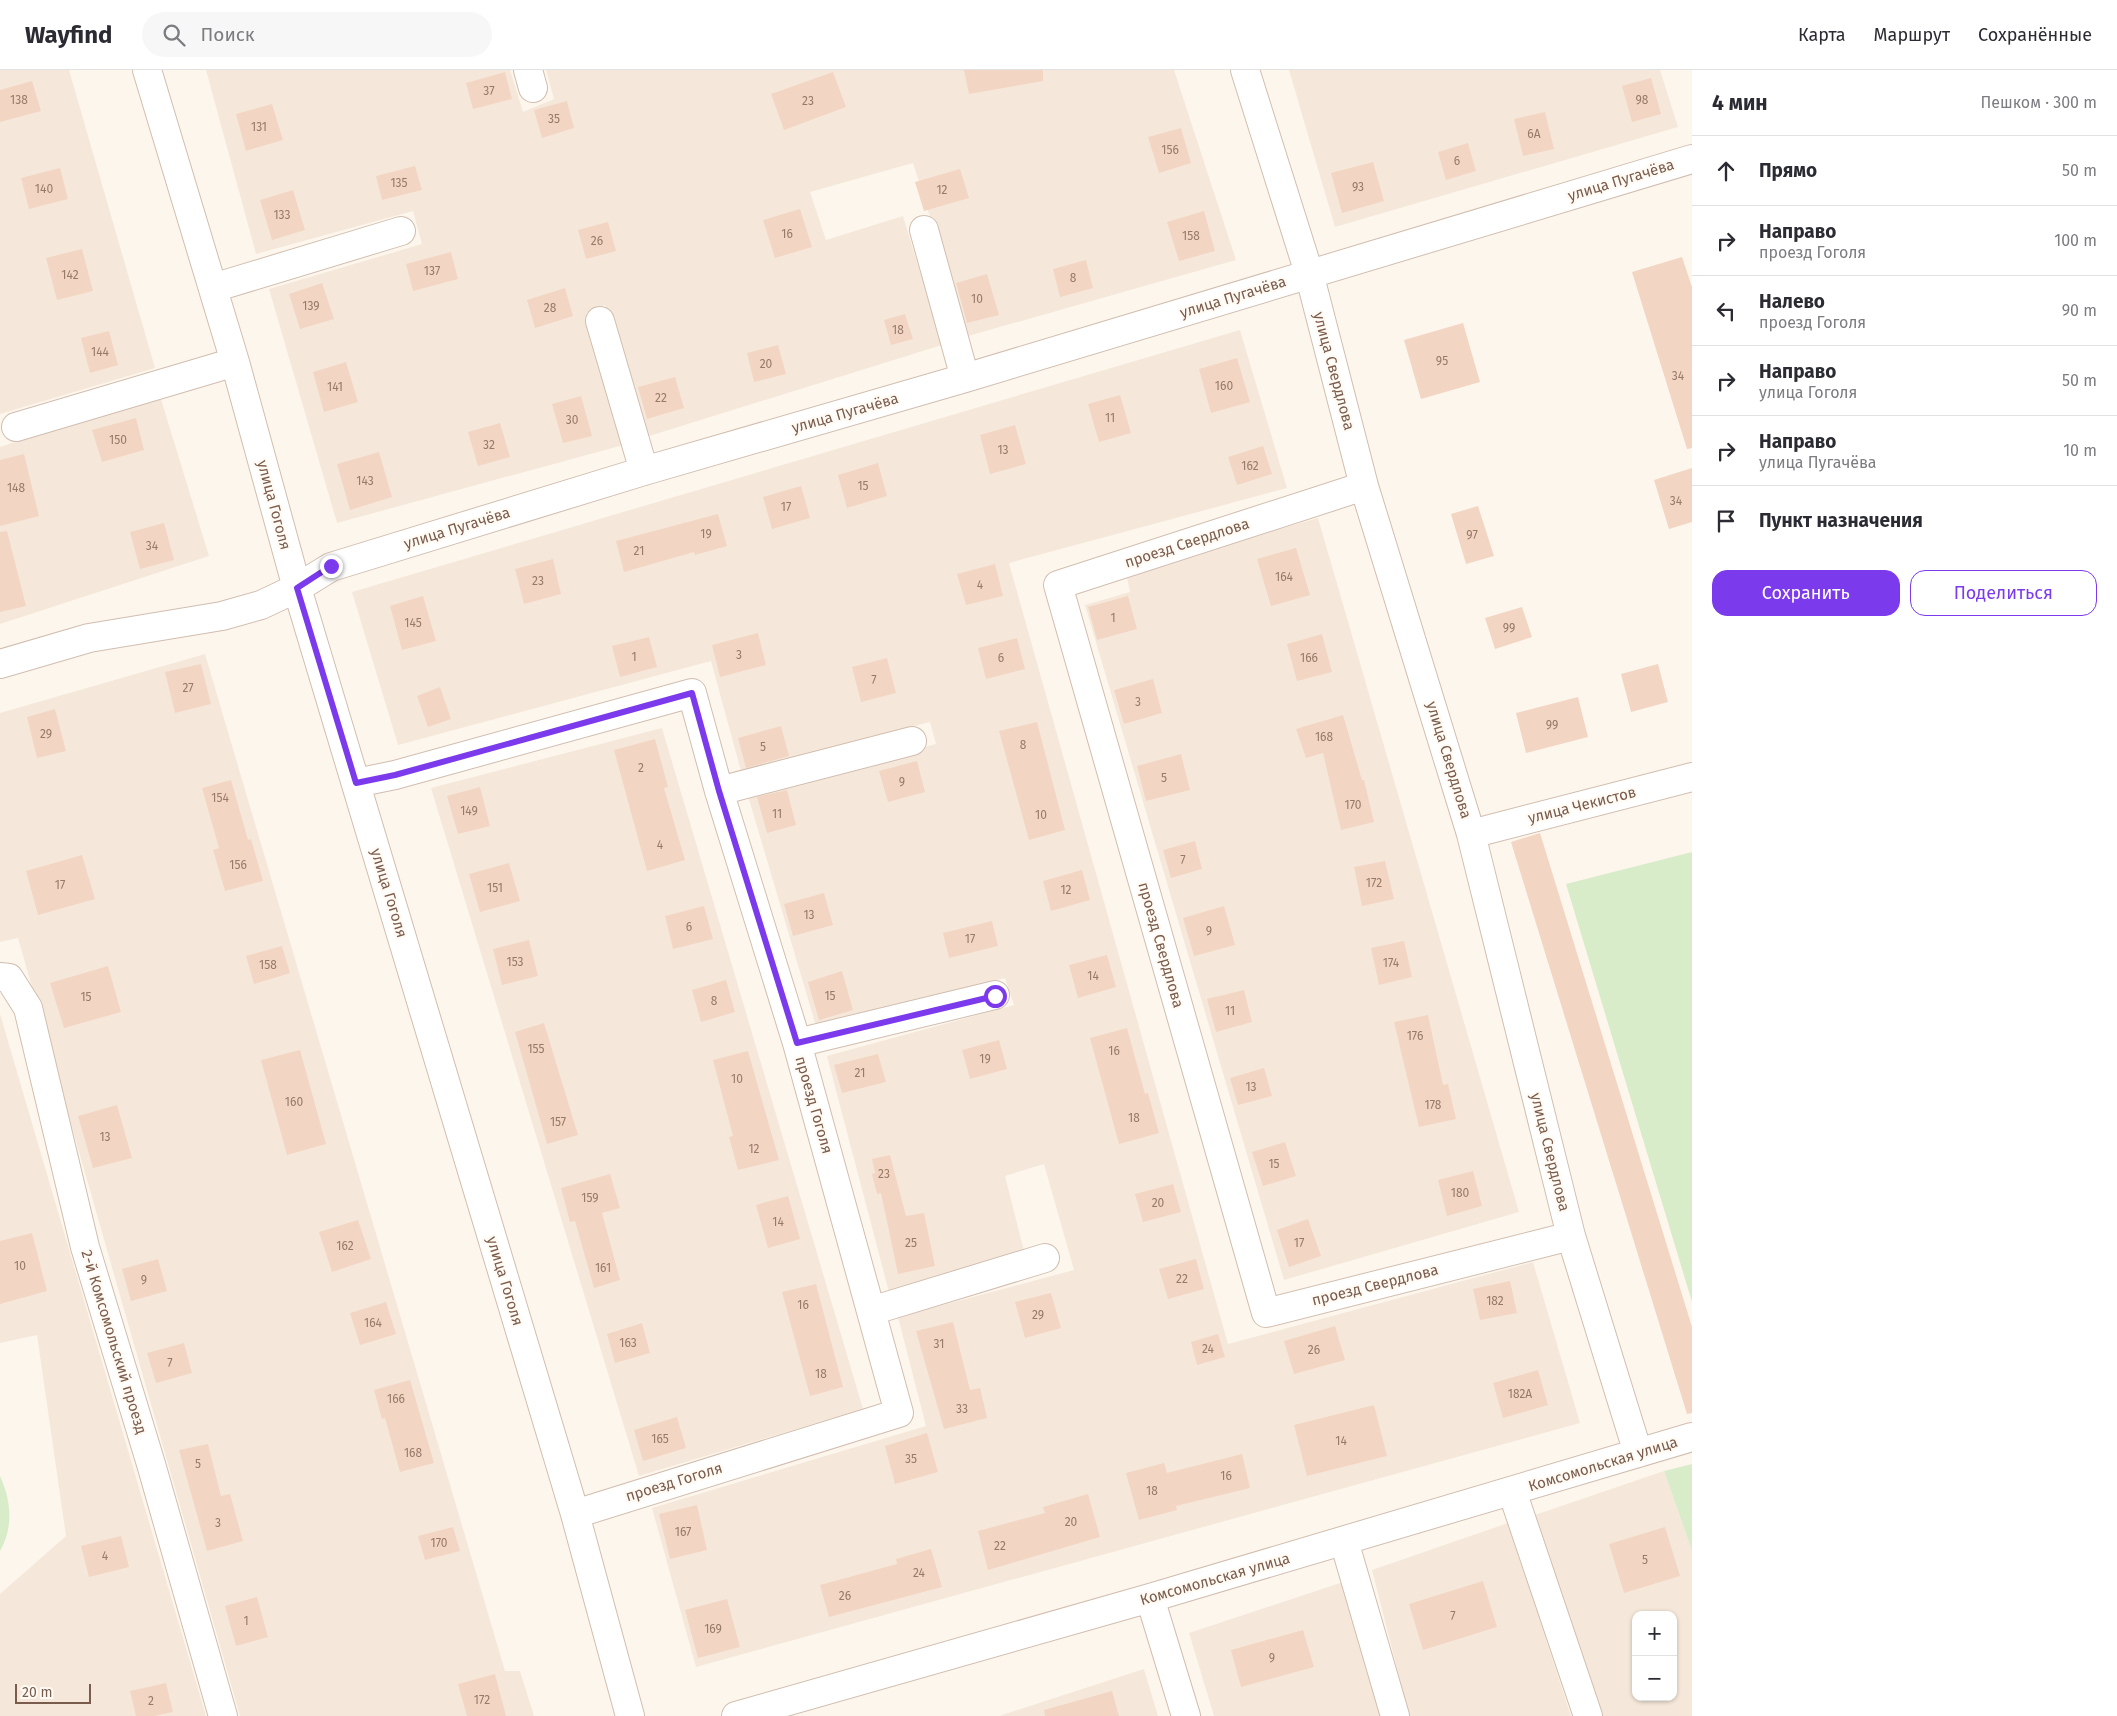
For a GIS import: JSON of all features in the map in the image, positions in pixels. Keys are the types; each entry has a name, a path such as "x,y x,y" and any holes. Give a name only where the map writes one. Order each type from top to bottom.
{"street":[{"name":"улица Гоголя","path":"147,70 235,362 297,588 575,1514 630,1716"},
{"name":"улица Свердлова","path":"1246,70 1309,274 1364,486 1471,834 1571,1236 1638,1453"},
{"name":"улица Пугачёва","path":"0,664 89,638 222,616 261,605 297,588 331,566 644,471 965,378 1692,159"},
{"path":"924,230 965,378"},
{"path":"213,288 401,231"},
{"path":"600,321 644,471"},
{"path":"16,427 235,362"},
{"name":"проезд Свердлова","path":"1364,486 1058,585 1266,1313 1571,1236"},
{"name":"проезд Гоголя","path":"356,783 395,775 692,693 719,791 797,1043 899,1413 575,1514"},
{"path":"719,791 912,741"},
{"name":"улица Чекистов","path":"1471,834 1692,777"},
{"name":"2-й Комсомольский проезд","path":"0,977 8,978 28,1008 85,1247 154,1474 223,1716"},
{"path":"797,1043 995,996"},
{"path":"871,1311 1045,1258"},
{"name":"Комсомольская улица","path":"736,1716 1150,1598 1692,1437"},
{"path":"1512,1491 1588,1716"},
{"path":"1344,1541 1395,1716"},
{"path":"1150,1598 1186,1716"}],"shaded area":[{"path":"0,70 69,70 155,368 0,414"},
{"path":"206,70 510,70 523,112 554,99 546,70 1174,70 1236,260 968,336 913,163 810,192 826,240 903,216 942,345 646,437 605,305 586,313 627,444 337,523 269,289 422,244 413,211 256,254"},
{"path":"1289,70 1660,70 1678,127 1335,227"},
{"path":"1240,330 1287,488 1009,563 1228,1344 1533,1262 1580,1423 696,1667 652,1508 926,1426 898,1317 1074,1270 1044,1164 1005,1176 1025,1255 890,1296 827,1056 1014,1005 1005,978 816,1026 748,796 936,744 930,722 741,771 711,661 398,745 352,592"},
{"path":"160,396 209,556 0,624 0,447"},
{"path":"1318,518 1519,1212 1284,1280 1085,605 1130,592 1126,573"},
{"path":"205,654 505,1671 520,1671 534,1716 240,1716 18,938 0,942 0,713"},
{"path":"662,728 863,1409 639,1476 431,788"},
{"path":"0,1014 206,1716 0,1716 0,1594 66,1536 37,1335 0,1343"},
{"path":"1664,1471 1692,1551 1692,1716 1600,1716 1532,1516"},
{"path":"1508,1523 1571,1716 1409,1716 1372,1570"},
{"path":"1343,1582 1383,1716 1214,1716 1189,1633"},
{"path":"1144,1669 1158,1716 999,1716"}],"green space":[{"path":"1692,852 1692,1302 1566,884"},
{"path":"1692,1464 1692,1551 1664,1471"},
{"path":"0,1476 9,1504 9,1523 0,1551"}],"building":[{"path":"964,70 1043,70 1043,81 969,94"},
{"path":"505,72 512,99 473,109 466,83"},
{"path":"833,72 846,107 784,130 771,94"},
{"path":"1651,78 1661,114 1632,122 1622,86"},
{"path":"32,81 41,111 0,122 0,90"},
{"path":"567,101 574,128 542,138 534,110"},
{"path":"272,104 283,140 246,151 236,114"},
{"path":"1545,112 1554,149 1523,156 1514,119"},
{"path":"1181,128 1191,163 1159,173 1148,137"},
{"path":"1468,143 1476,171 1446,180 1438,152"},
{"path":"1373,162 1384,201 1342,213 1331,173"},
{"path":"415,166 422,190 382,200 376,176"},
{"path":"60,168 68,199 29,209 21,178"},
{"path":"960,169 969,198 924,211 915,182"},
{"path":"293,190 305,230 272,240 260,200"},
{"path":"800,209 812,247 775,258 763,220"},
{"path":"1204,211 1215,251 1179,261 1167,222"},
{"path":"608,222 616,251 586,259 578,230"},
{"path":"82,249 93,291 57,300 46,258"},
{"path":"451,252 458,279 413,291 406,264"},
{"path":"1682,257 1692,287 1692,448 1687,449 1632,272"},
{"path":"1086,260 1093,288 1060,297 1053,269"},
{"path":"987,274 999,315 967,323 956,283"},
{"path":"322,283 334,319 300,329 289,294"},
{"path":"565,288 573,316 535,328 527,300"},
{"path":"905,314 913,339 891,345 884,320"},
{"path":"1463,323 1480,382 1421,399 1404,340"},
{"path":"109,331 118,365 90,373 81,338"},
{"path":"778,345 786,374 754,382 747,353"},
{"path":"1237,358 1250,402 1211,413 1199,369"},
{"path":"346,362 358,402 324,412 313,372"},
{"path":"675,377 684,408 647,419 638,387"},
{"path":"1120,395 1131,433 1099,442 1088,404"},
{"path":"581,396 592,436 563,443 552,404"},
{"path":"136,418 144,450 102,462 92,430"},
{"path":"500,423 510,457 478,466 468,432"},
{"path":"1015,425 1026,464 990,474 980,435"},
{"path":"1263,446 1272,474 1237,485 1228,457"},
{"path":"379,452 392,497 350,510 337,464"},
{"path":"24,454 39,516 0,526 0,460"},
{"path":"878,463 887,496 847,508 838,475"},
{"path":"1692,468 1692,522 1669,529 1654,480"},
{"path":"801,486 810,518 772,529 763,497"},
{"path":"1478,506 1494,556 1466,564 1451,514"},
{"path":"718,514 727,546 695,555 694,552 624,572 616,541"},
{"path":"164,523 174,560 140,569 130,532"},
{"path":"7,531 26,606 0,612 0,532"},
{"path":"1296,548 1310,595 1271,606 1257,559"},
{"path":"553,559 561,594 524,604 515,569"},
{"path":"995,564 1003,596 966,605 957,574"},
{"path":"423,596 436,641 402,650 390,606"},
{"path":"1128,596 1137,629 1097,640 1088,607"},
{"path":"1522,607 1532,637 1495,649 1485,618"},
{"path":"758,633 766,665 720,677 712,645"},
{"path":"1322,634 1332,672 1297,681 1287,644"},
{"path":"649,637 657,667 620,677 612,646"},
{"path":"1017,638 1025,669 986,679 978,648"},
{"path":"887,658 896,693 861,702 852,667"},
{"path":"201,664 211,704 175,713 165,672"},
{"path":"1658,664 1668,702 1631,712 1621,674"},
{"path":"1153,679 1162,713 1124,724 1114,690"},
{"path":"440,687 451,719 428,727 417,696"},
{"path":"1578,697 1588,737 1526,753 1516,713"},
{"path":"55,709 66,751 37,758 27,717"},
{"path":"1343,715 1362,780 1364,780 1374,822 1341,830 1323,753 1306,758 1296,729"},
{"path":"1037,722 1065,830 1029,840 999,731"},
{"path":"781,726 789,756 746,768 738,738"},
{"path":"655,739 668,787 664,788 685,860 647,871 614,750"},
{"path":"1181,754 1190,790 1146,801 1137,766"},
{"path":"917,761 925,792 888,802 879,771"},
{"path":"231,780 248,840 251,839 263,881 225,891 213,850 219,848 202,788"},
{"path":"480,787 490,826 458,834 447,796"},
{"path":"787,790 796,825 767,833 757,797"},
{"path":"1540,833 1692,1327 1692,1413 1687,1414 1511,842"},
{"path":"1195,841 1202,869 1171,878 1163,850"},
{"path":"82,855 95,899 38,915 26,871"},
{"path":"1385,861 1394,899 1362,906 1354,867"},
{"path":"509,863 520,901 480,912 469,874"},
{"path":"1082,870 1090,900 1051,911 1043,881"},
{"path":"824,893 833,925 793,936 784,904"},
{"path":"704,906 713,939 673,949 665,916"},
{"path":"1224,906 1235,945 1194,956 1183,918"},
{"path":"992,921 998,946 949,958 943,933"},
{"path":"529,940 538,976 502,985 493,949"},
{"path":"1404,941 1412,977 1379,985 1371,948"},
{"path":"282,946 290,973 254,984 246,956"},
{"path":"1107,955 1116,987 1078,998 1069,965"},
{"path":"108,966 121,1012 64,1028 50,983"},
{"path":"842,971 853,1010 819,1020 808,982"},
{"path":"726,980 735,1012 701,1022 692,990"},
{"path":"1244,990 1252,1022 1216,1032 1207,999"},
{"path":"1428,1015 1443,1085 1448,1084 1456,1119 1419,1127 1394,1022"},
{"path":"544,1023 578,1135 547,1144 515,1032"},
{"path":"1127,1028 1145,1094 1148,1093 1159,1133 1119,1144 1090,1038"},
{"path":"999,1040 1007,1069 970,1079 962,1050"},
{"path":"300,1050 326,1144 287,1155 261,1060"},
{"path":"748,1051 779,1160 738,1170 729,1137 733,1136 713,1060"},
{"path":"878,1054 886,1082 842,1093 834,1065"},
{"path":"1264,1068 1272,1096 1238,1105 1230,1078"},
{"path":"117,1105 132,1158 93,1168 78,1116"},
{"path":"1285,1142 1296,1176 1263,1186 1252,1152"},
{"path":"890,1155 906,1216 924,1213 935,1266 898,1274 881,1193 877,1194 872,1174 875,1173 872,1159"},
{"path":"1473,1171 1482,1206 1447,1216 1438,1180"},
{"path":"610,1174 620,1208 602,1213 620,1280 594,1288 575,1221 570,1222 561,1188"},
{"path":"1173,1184 1181,1212 1143,1222 1135,1194"},
{"path":"788,1196 800,1239 768,1248 756,1205"},
{"path":"1308,1219 1321,1256 1289,1267 1277,1230"},
{"path":"358,1220 371,1259 332,1272 319,1232"},
{"path":"32,1233 47,1291 0,1304 0,1241"},
{"path":"158,1259 167,1291 131,1301 122,1269"},
{"path":"1196,1259 1204,1289 1168,1299 1159,1269"},
{"path":"1510,1281 1517,1313 1480,1320 1473,1289"},
{"path":"816,1284 843,1387 810,1396 782,1292"},
{"path":"1051,1293 1061,1328 1025,1338 1015,1302"},
{"path":"386,1302 396,1334 360,1345 350,1313"},
{"path":"953,1322 970,1390 980,1388 987,1418 944,1429 916,1331"},
{"path":"642,1323 650,1353 615,1363 607,1334"},
{"path":"1335,1326 1345,1360 1294,1374 1284,1341"},
{"path":"1218,1334 1225,1357 1197,1365 1191,1342"},
{"path":"184,1343 192,1373 156,1383 147,1353"},
{"path":"1538,1370 1548,1405 1503,1418 1493,1383"},
{"path":"410,1380 434,1463 400,1472 385,1418 382,1419 374,1390"},
{"path":"1374,1405 1387,1456 1307,1476 1294,1425"},
{"path":"677,1417 686,1448 643,1461 634,1430"},
{"path":"927,1433 938,1472 895,1484 885,1446"},
{"path":"208,1444 221,1496 230,1494 243,1541 207,1551 179,1450"},
{"path":"1242,1454 1250,1488 1176,1506 1177,1510 1139,1520 1126,1473 1164,1463 1167,1473"},
{"path":"1088,1494 1100,1537 988,1570 978,1531 1045,1513 1043,1507"},
{"path":"697,1505 707,1550 670,1559 659,1514"},
{"path":"453,1527 460,1551 425,1560 418,1536"},
{"path":"1665,1527 1680,1576 1624,1593 1609,1544"},
{"path":"121,1536 129,1567 89,1577 81,1546"},
{"path":"931,1549 942,1587 829,1617 820,1585 897,1564 896,1559"},
{"path":"1483,1581 1497,1627 1423,1650 1409,1604"},
{"path":"257,1597 268,1637 236,1646 225,1606"},
{"path":"727,1599 740,1647 698,1658 685,1610"},
{"path":"1303,1630 1314,1667 1241,1687 1231,1650"},
{"path":"495,1674 506,1716 467,1716 458,1684"},
{"path":"166,1683 173,1712 154,1716 136,1716 130,1691"},
{"path":"1112,1691 1119,1716 1045,1716 1044,1710"}],"route":[{"path":"331,566 297,588 356,783 395,775 692,693 719,791 797,1043 995,996"}]}
